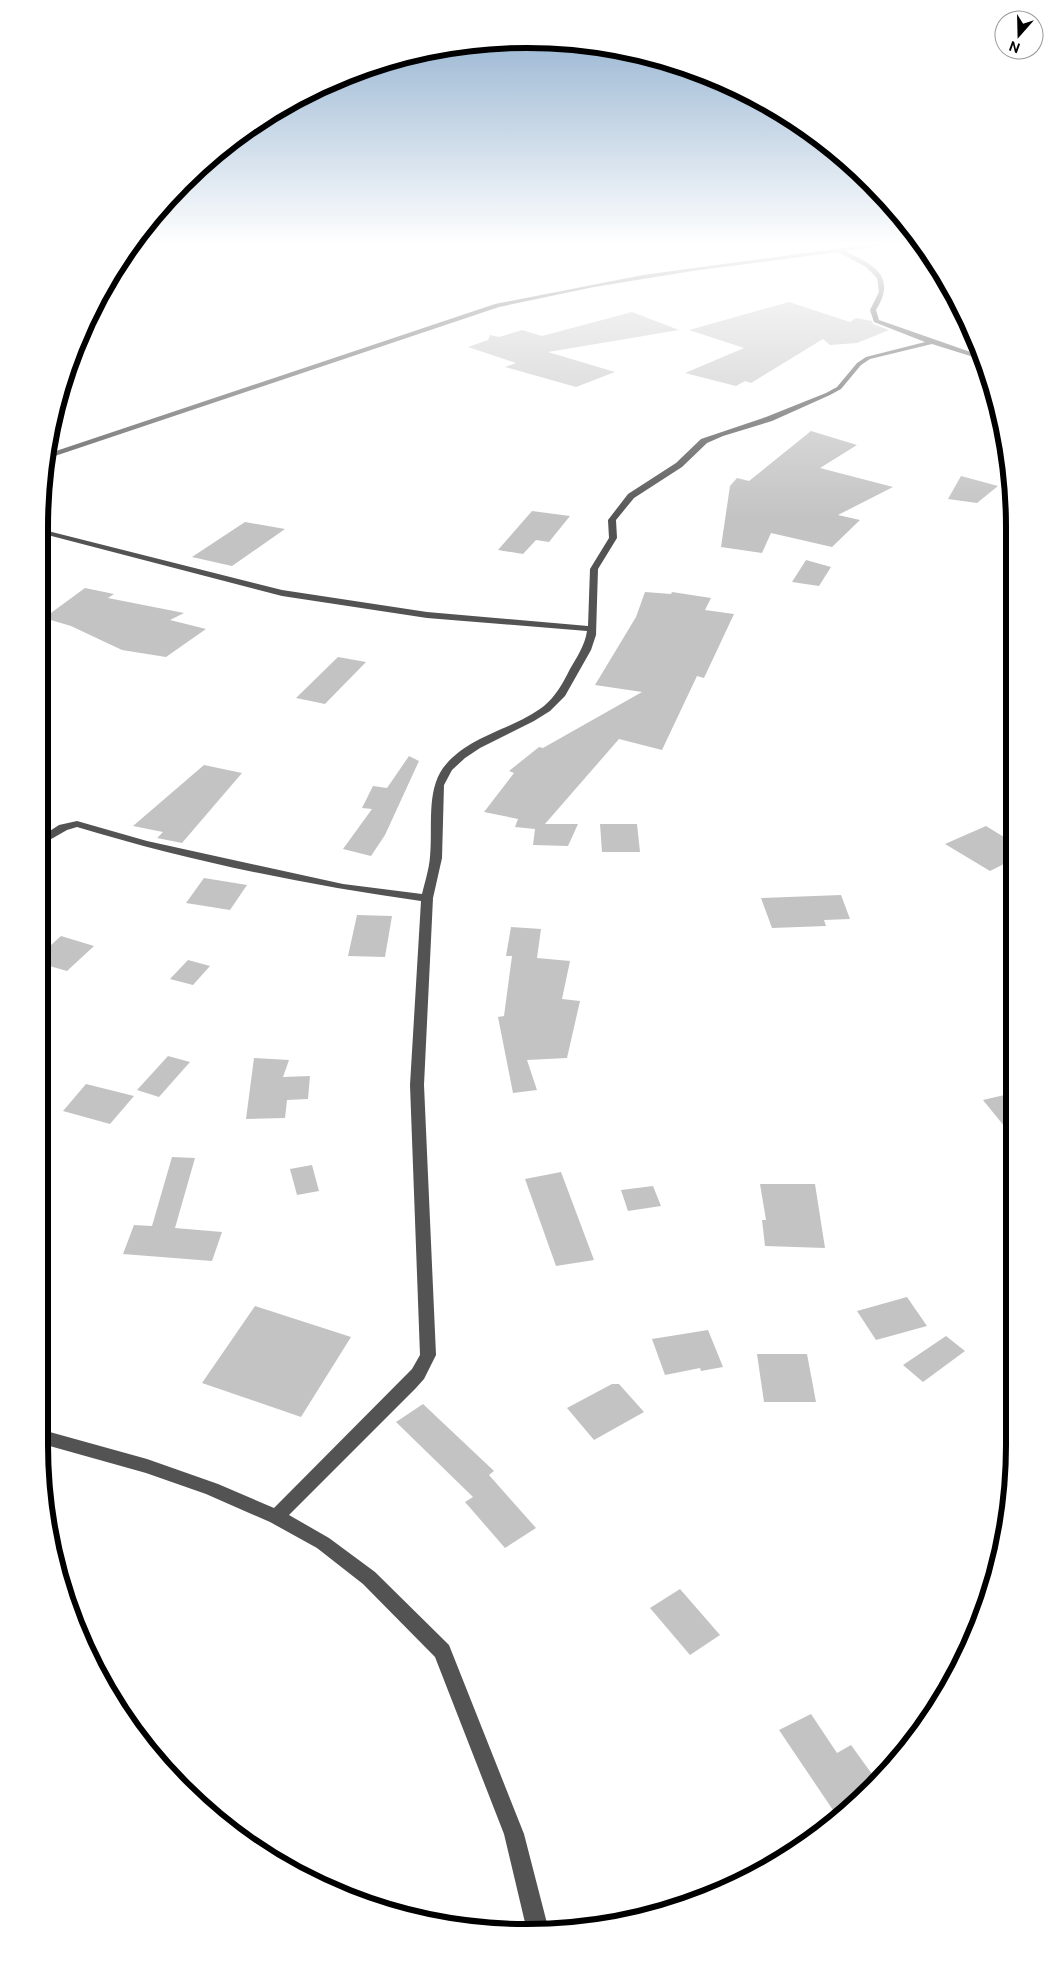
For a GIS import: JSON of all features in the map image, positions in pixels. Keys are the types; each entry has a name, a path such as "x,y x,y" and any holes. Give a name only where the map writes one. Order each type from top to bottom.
{"street":[{"path":"54,454 404,336"},
{"path":"916,336 974,355"},
{"path":"276,1517 409,1384 418,1374 428,1355 417,1085 427,898 436,858 439,785 447,768 488,740 538,714 555,702 586,650 592,629 594,569 614,538 612,520 631,496 666,475 697,447 712,437 769,419 828,394 839,388 859,364 868,358 932,342"},
{"path":"47,533 282,593 427,615 592,629"},
{"path":"47,838 63,827 76,824 145,844 343,887 427,898"},
{"path":"47,1438 147,1466 212,1489 276,1517 323,1543 369,1578 442,1651 514,1834 536,1923"}],"building":[{"path":"490,336 643,336 548,352 615,372 576,387 505,367 516,363 468,347 488,340"},
{"path":"707,336 874,336 857,343 830,345 823,339 751,383 745,381 736,386 685,373 744,348"},
{"path":"811,431 857,445 820,468 893,487 838,515 860,520 832,547 771,533 762,553 721,547 730,486 737,478 749,481"},
{"path":"961,476 998,486 977,503 948,499"},
{"path":"532,511 570,516 549,542 536,540 523,554 498,550"},
{"path":"245,522 285,529 232,566 192,557"},
{"path":"806,560 831,567 819,586 792,582"},
{"path":"85,588 114,594 108,598 184,613 170,620 206,629 166,657 122,650 71,626 47,619 47,616"},
{"path":"645,592 671,594 672,592 711,598 705,610 734,614 704,678 697,676 662,750 619,739 545,824 578,824 568,846 533,845 535,829 515,827 518,819 484,812 514,773 509,771 539,747 543,748 642,692 595,685 636,617"},
{"path":"338,657 366,662 325,704 296,698"},
{"path":"409,756 419,761 385,835 371,856 343,849 372,809 362,808 373,786 387,788"},
{"path":"204,765 242,773 182,843 157,838 163,832 133,826"},
{"path":"600,824 637,824 640,852 602,852"},
{"path":"986,826 1006,838 1006,863 990,871 945,844"},
{"path":"204,878 247,885 230,910 186,903"},
{"path":"841,895 850,919 824,920 826,926 772,928 761,898"},
{"path":"357,915 392,916 385,957 348,956"},
{"path":"511,927 541,929 537,958 570,961 562,999 580,1001 567,1058 527,1060 537,1090 513,1093 498,1017 504,1016 512,956 506,956"},
{"path":"61,936 94,946 67,971 47,965 47,949"},
{"path":"188,960 210,966 193,985 170,979"},
{"path":"168,1056 190,1062 159,1097 137,1090"},
{"path":"254,1058 289,1060 283,1077 310,1076 308,1099 287,1100 285,1118 246,1119"},
{"path":"86,1084 134,1096 110,1124 63,1111"},
{"path":"1006,1095 1006,1128 983,1100"},
{"path":"172,1157 195,1158 175,1228 222,1232 212,1261 123,1254 134,1225 152,1226"},
{"path":"312,1165 319,1191 297,1195 290,1169"},
{"path":"561,1172 594,1260 556,1266 525,1179"},
{"path":"760,1184 815,1184 825,1248 765,1246 762,1220 766,1220"},
{"path":"653,1186 661,1206 628,1211 621,1190"},
{"path":"907,1297 927,1326 876,1340 857,1311"},
{"path":"255,1306 351,1337 301,1417 202,1383"},
{"path":"708,1330 723,1367 701,1371 700,1368 665,1375 652,1339"},
{"path":"946,1336 965,1351 923,1382 903,1365"},
{"path":"757,1354 807,1354 816,1402 764,1402"},
{"path":"612,1384 619,1384 644,1412 594,1440 567,1408"},
{"path":"423,1404 494,1471 489,1475 536,1528 505,1548 465,1502 473,1497 396,1422"},
{"path":"680,1589 720,1635 690,1655 650,1608"},
{"path":"811,1714 837,1753 851,1745 873,1776 834,1812 779,1730"}]}
